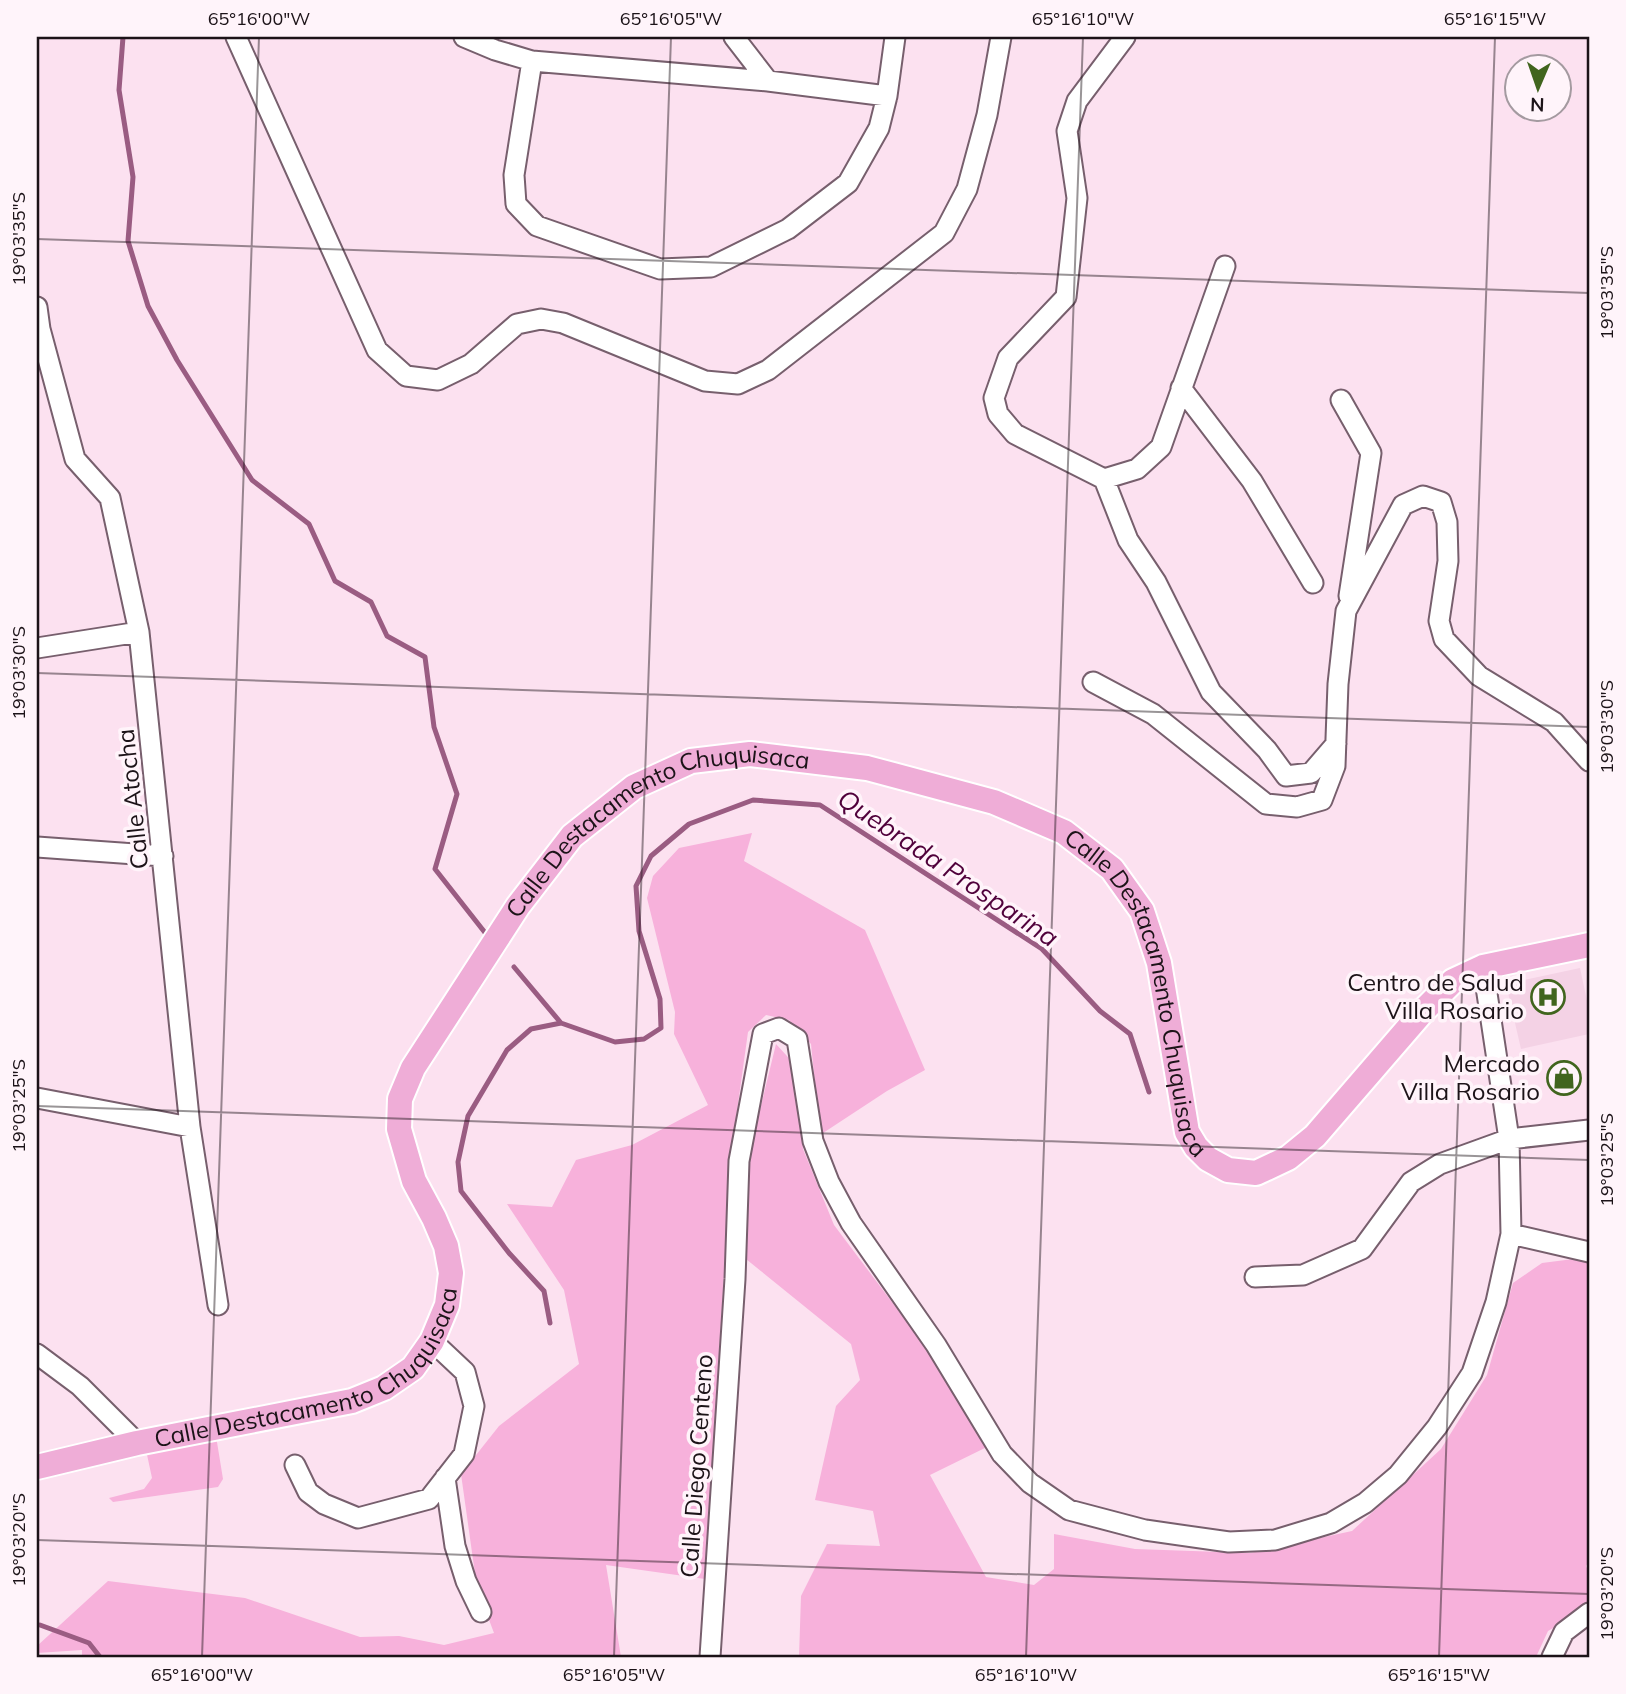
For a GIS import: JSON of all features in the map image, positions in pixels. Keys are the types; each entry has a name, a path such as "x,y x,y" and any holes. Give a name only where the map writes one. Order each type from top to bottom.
{"main road":[{"name":"Calle Destacamento Chuquisaca","path":"37,1466 137,1443 352,1401 384,1388 413,1368 432,1341 447,1305 451,1273 446,1246 407,1161 399,1129 400,1099 414,1069 453,1003 518,906 572,836 634,787 691,761 750,754 867,768 994,802 1064,832 1112,869 1142,911 1159,963 1187,1132 1208,1159 1228,1170 1256,1172 1288,1158 1315,1136 1423,1011 1453,981 1483,967 1589,945"}],"street":[{"path":"236,37 377,350 406,376 438,380 471,364 517,324 541,319 563,323 705,380 738,384 768,370 944,233 967,189 987,115 1001,37"},
{"path":"464,37 532,61 768,81 887,96"},
{"path":"734,37 768,81"},
{"path":"532,61 514,175 516,204 537,226 660,270 711,267 788,229 848,183 879,128 887,96 895,37"},
{"path":"1125,37 1077,101 1067,131 1077,198 1066,297 1008,358 995,398 998,414 1015,434 1104,479 1128,540 1156,582 1211,692 1267,750 1286,776 1311,773 1336,744"},
{"path":"1104,479 1137,469 1161,447 1225,266"},
{"name":"Calle Atocha","path":"37,307 40,329 75,459 110,498 139,632 190,1127 218,1305"},
{"path":"1181,388 1252,481 1313,583"},
{"path":"1093,682 1153,713 1266,804 1297,807 1322,800 1335,765 1338,684 1346,611 1371,453 1341,400"},
{"path":"1346,611 1403,505 1423,496 1441,502 1448,535 1448,561 1439,621 1444,639 1479,676 1554,722 1589,761"},
{"path":"37,648 139,632"},
{"path":"37,847 163,856"},
{"path":"1483,967 1509,1139 1511,1234 1589,1252"},
{"name":"Calle Diego Centeno","path":"710,1657 735,1279 739,1161 763,1034 779,1028 797,1039 813,1141 828,1182 851,1223 936,1345 1002,1454 1030,1483 1069,1510 1145,1530 1229,1542 1275,1540 1331,1523 1365,1503 1398,1475 1437,1427 1472,1373 1496,1302 1511,1234"},
{"path":"37,1098 190,1127"},
{"path":"1255,1277 1303,1275 1362,1249 1411,1182 1440,1164 1509,1139 1589,1130"},
{"path":"295,1465 308,1492 324,1504 358,1518 429,1499 464,1454 474,1406 465,1372 432,1341"},
{"path":"37,1354 80,1386 137,1443"},
{"path":"445,1478 455,1546 466,1581 481,1612"},
{"path":"1552,1657 1564,1632 1589,1613"}],"shaded area":[{"path":"752,833 744,861 865,930 925,1070 887,1091 820,1135 811,1044 789,1020 766,1015 748,1032 732,1147 705,1579 606,1565 621,1657 82,1657 82,1650 37,1653 37,1646 108,1581 245,1598 360,1637 399,1636 444,1645 494,1633 477,1588 461,1474 499,1426 579,1364 564,1290 507,1204 552,1207 576,1160 632,1145 708,1105 674,1034 675,1012 647,898 653,876 679,848"},
{"name":"Centro de Salud Villa Rosario","path":"1580,968 1589,1010 1589,1034 1521,1049 1506,984"},
{"path":"776,1044 797,1067 803,1149 834,1225 916,1334 991,1445 930,1475 986,1577 1034,1585 1054,1569 1054,1534 1135,1549 1250,1553 1352,1531 1441,1449 1487,1375 1513,1283 1542,1263 1589,1257 1589,1561 1586,1566 1589,1573 1589,1608 1548,1631 1536,1657 799,1657 801,1596 827,1544 880,1546 873,1511 815,1500 836,1406 860,1380 851,1344 746,1259 748,1159"},
{"path":"216,1436 223,1479 218,1487 113,1502 109,1498 144,1489 152,1478 146,1450"}],"waterway":[{"name":"Quebrada Prosparina","path":"123,37 119,90 133,177 128,241 148,306 177,360 252,480 309,524 335,581 371,602 387,636 425,657 434,727 457,794 435,869 490,939"},
{"name":"Quebrada Prosparina","path":"514,967 561,1023 615,1042 644,1039 661,1028 660,999 639,931 636,886 651,856 689,824 753,800 820,805 1042,949 1100,1011 1130,1034 1149,1092"},
{"path":"550,1323 544,1291 509,1253 461,1191 458,1162 468,1116 507,1050 531,1029 561,1023"},
{"path":"40,1625 89,1643 100,1657"}],"place":[{"name":"Centro de Salud Villa Rosario","path":"1548,997"},
{"name":"Mercado Villa Rosario","path":"1564,1078"}]}
